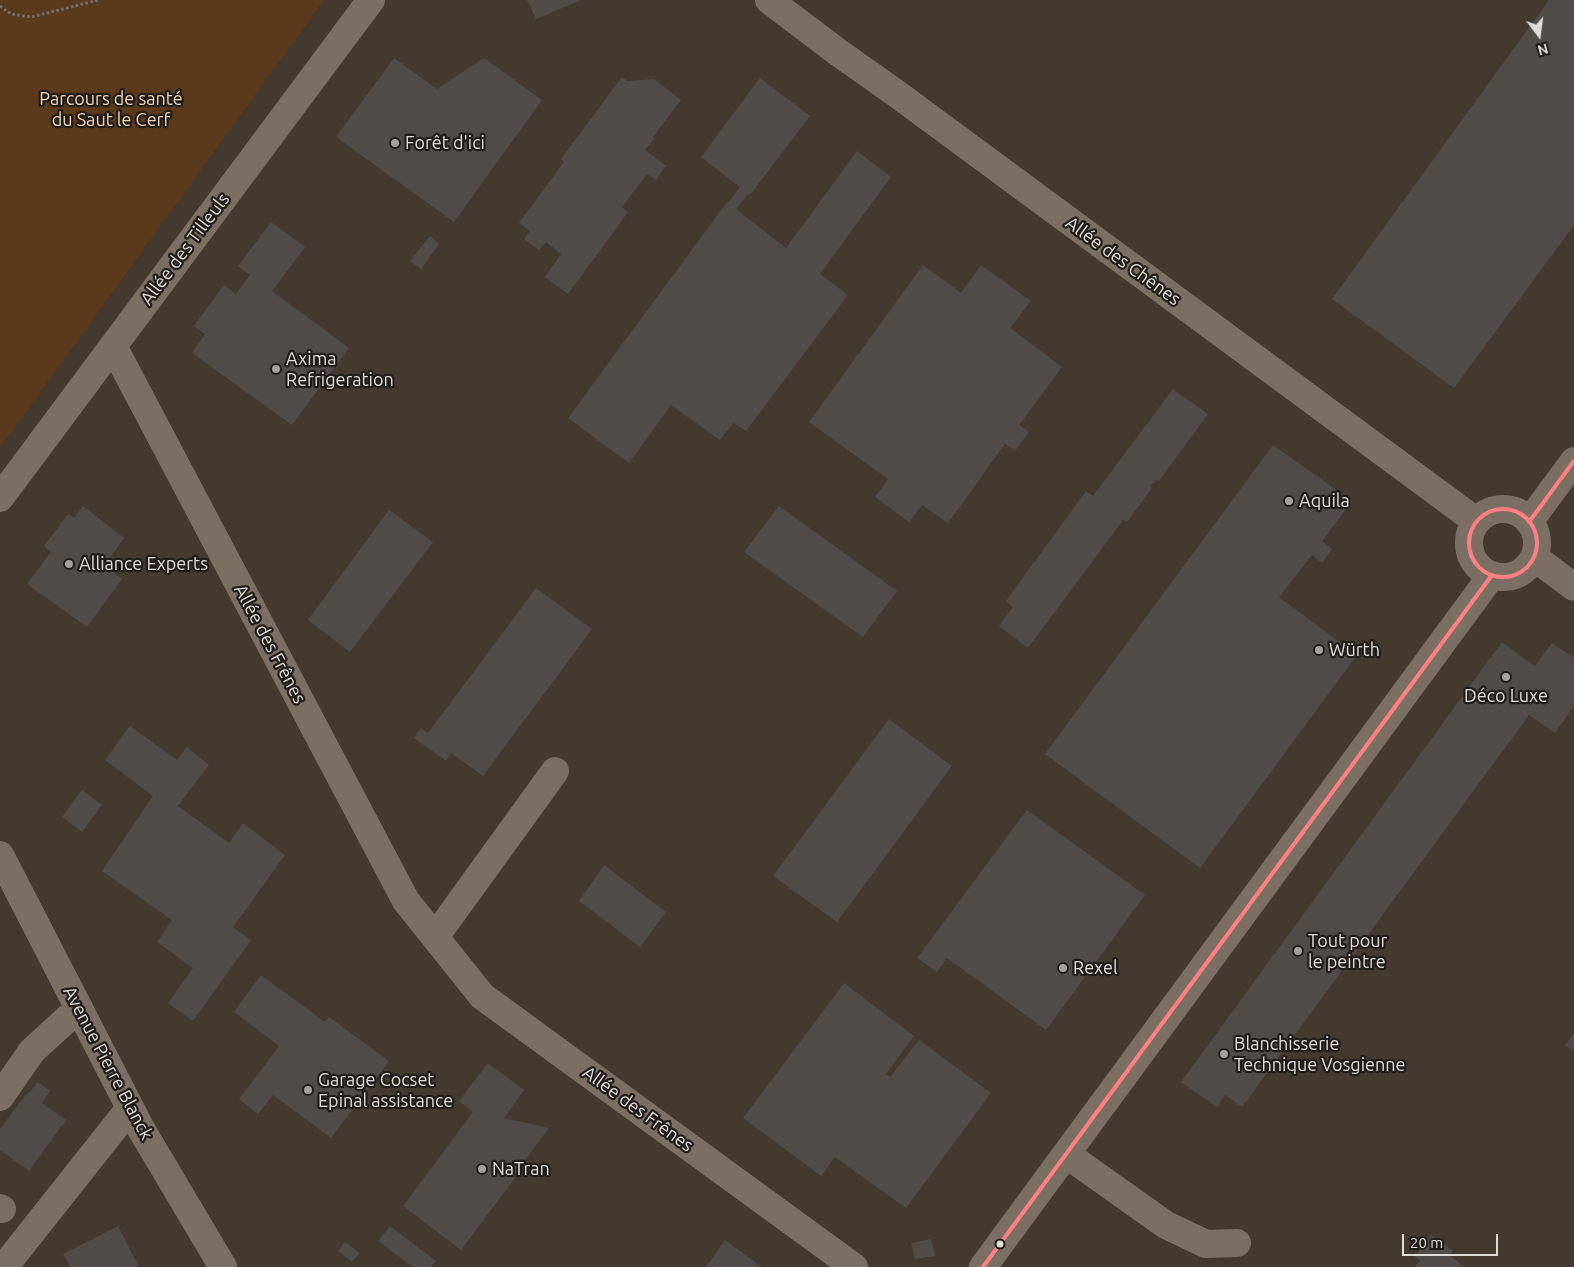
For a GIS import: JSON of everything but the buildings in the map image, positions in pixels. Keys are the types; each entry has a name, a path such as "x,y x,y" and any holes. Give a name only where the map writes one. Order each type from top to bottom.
{"street":[{"name":"Allée des Tilleuls","path":"0,498 371,0"},
{"name":"Allée des Chênes","path":"770,0 839,53 1476,521"},
{"name":"Allée des Frênes","path":"113,346 406,901 482,996 854,1267"},
{"path":"1529,522 1574,461"},
{"path":"1503,509 1522,515 1529,522 1534,530 1537,548 1529,565 1521,572 1512,576 1502,577 1482,571 1470,552 1468,542 1476,521 1493,511 1503,509"},
{"path":"1534,556 1574,587"},
{"path":"983,1267 1492,575"},
{"path":"435,937 555,772"},
{"name":"Avenue Pierre Blanck","path":"0,855 130,1108 223,1267"},
{"path":"0,1097 32,1051 79,1008"},
{"path":"4,1267 130,1108"},
{"path":"1066,1154 1166,1225 1206,1244 1237,1243"}],"path":[{"path":"0,6 11,14 31,17 99,0"}],"shaded area":[{"path":"324,0 1574,0 1574,1267 0,1267 0,448"}],"green space":[{"name":"Parcours de santé du Saut le Cerf","path":"0,0 324,0 0,448"}],"transit line":[{"path":"1529,522 1574,461"},
{"path":"1503,509 1516,512 1527,519 1534,530 1537,543 1534,556 1527,567 1516,574 1503,577 1490,574 1479,567 1472,556 1469,543 1472,530 1479,519 1490,512 1503,509"},
{"path":"983,1267 1492,575"}],"place":[{"name":"Forêt d'ici","path":"395,143"},
{"name":"Axima Refrigeration","path":"276,369"},
{"name":"Aquila","path":"1289,501"},
{"name":"Alliance Experts","path":"69,564"},
{"name":"Würth","path":"1319,650"},
{"name":"Déco Luxe","path":"1506,677"},
{"name":"Tout pour le peintre","path":"1298,951"},
{"name":"Rexel","path":"1063,968"},
{"name":"Blanchisserie Technique Vosgienne","path":"1224,1054"},
{"name":"Garage Cocset Epinal assistance","path":"308,1090"},
{"name":"NaTran","path":"482,1169"}]}
